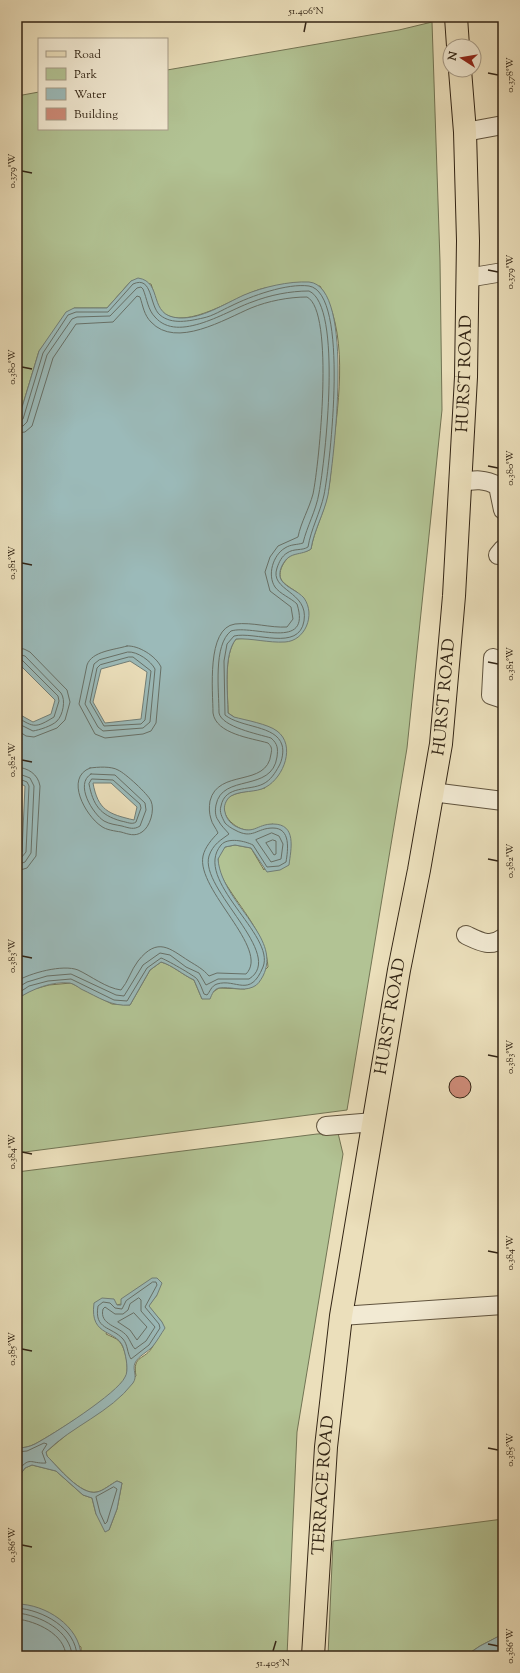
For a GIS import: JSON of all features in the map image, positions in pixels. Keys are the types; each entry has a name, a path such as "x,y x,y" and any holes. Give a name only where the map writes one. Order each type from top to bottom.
{"main road":[{"path":"456,17 457,38"},
{"name":"HURST ROAD","path":"341,1316 399,970 419,870 441,744 454,596 466,377 467,278 465,132 461,78"},
{"name":"TERRACE ROAD","path":"313,1656 326,1447 341,1316"}],"street":[{"path":"465,132 503,125"},
{"path":"467,278 503,272"},
{"path":"460,483 475,479 489,481 498,486 503,510"},
{"path":"493,658 491,695 503,699"},
{"path":"432,792 503,802"},
{"path":"466,935 486,944 501,939"},
{"path":"326,1126 374,1122"},
{"path":"341,1316 503,1304"}],"green space":[{"path":"432,22 440,261 442,410 407,748 347,1110 17,1153 17,999 31,990 49,985 71,983 112,1004 130,1005 150,970 161,962 194,980 202,999 219,988 245,989 268,967 267,957 260,938 250,920 225,883 218,866 220,854 225,847 235,845 251,848 264,870 273,824 256,830 246,830 235,826 227,817 225,812 225,802 232,795 265,788 234,717 228,713 227,674 229,654 236,639 244,638 298,593 283,582 280,575 282,566 287,559 296,553 311,549 325,504 329,485 338,408 340,365 335,323 329,304 320,286 265,288 254,291 213,310 185,318 173,317 160,310 151,284 131,281 107,308 74,308 39,351 17,424 17,96 38,92 38,130 168,130 168,70 399,30"},
{"path":"338,1133 343,1154 297,1432 287,1656 81,1656 81,1647 20,1604 17,1604 17,1479 25,1468 32,1465 56,1471 83,1495 92,1498 96,1514 109,1530 117,1509 122,1483 117,1481 97,1492 84,1490 63,1473 47,1456 46,1452 136,1376 136,1364 140,1358 150,1351 156,1340 162,1322 148,1306 157,1295 117,1305 106,1334 118,1340 123,1348 127,1364 126,1377 121,1384 99,1403 70,1423 35,1444 17,1448 17,1172 317,1134"},
{"path":"503,1519 503,1634 465,1656 328,1656 333,1541"}],"water":[{"path":"138,278 146,281 151,286 159,306 163,311 169,316 179,318 188,318 204,314 259,289 301,282 309,282 324,291 332,312 337,343 338,378 337,415 328,495 314,535 311,549 289,557 283,564 280,572 282,581 304,598 309,612 309,619 303,632 292,641 272,642 236,639 229,654 227,674 228,713 234,717 262,724 277,731 283,737 287,752 282,769 278,776 266,787 235,794 228,799 224,808 227,818 231,823 241,829 251,830 267,824 281,825 286,828 291,838 289,865 280,870 267,872 251,848 235,845 225,847 218,859 222,877 257,931 266,950 266,969 261,980 255,986 245,989 219,988 214,991 210,999 202,999 194,980 161,962 150,970 130,1005 105,1001 70,983 56,983 42,986 17,999 17,858 22,852 25,786 17,782 17,713 33,722 51,714 55,700 17,662 17,424 39,351 66,312 74,308 107,308 131,281","holes":["130,661 147,672 141,719 105,723 93,702 101,669","93,783 111,783 137,807 134,820 111,813 101,805"]},
{"path":"152,1278 157,1278 162,1283 157,1295 149,1306 165,1328 153,1346 136,1361 134,1366 135,1378 133,1383 124,1394 113,1403 67,1434 46,1452 47,1456 70,1480 84,1490 97,1492 117,1481 122,1483 117,1509 109,1530 105,1532 96,1514 92,1498 83,1495 56,1471 32,1465 25,1468 17,1479 17,1448 33,1445 55,1432 98,1403 120,1384 127,1371 124,1350 121,1343 116,1338 100,1328 96,1322 94,1303 102,1298 114,1299 117,1305 121,1305 121,1299"},
{"path":"17,1604 39,1608 59,1619 68,1626 75,1635 81,1656 19,1656 17,1652"},
{"path":"503,1634 503,1656 465,1656 480,1646"}],"building":[{"path":"460,1076 464,1077 470,1083 470,1091 464,1097 460,1098 456,1097 450,1091 449,1087 450,1083 456,1077"}]}
